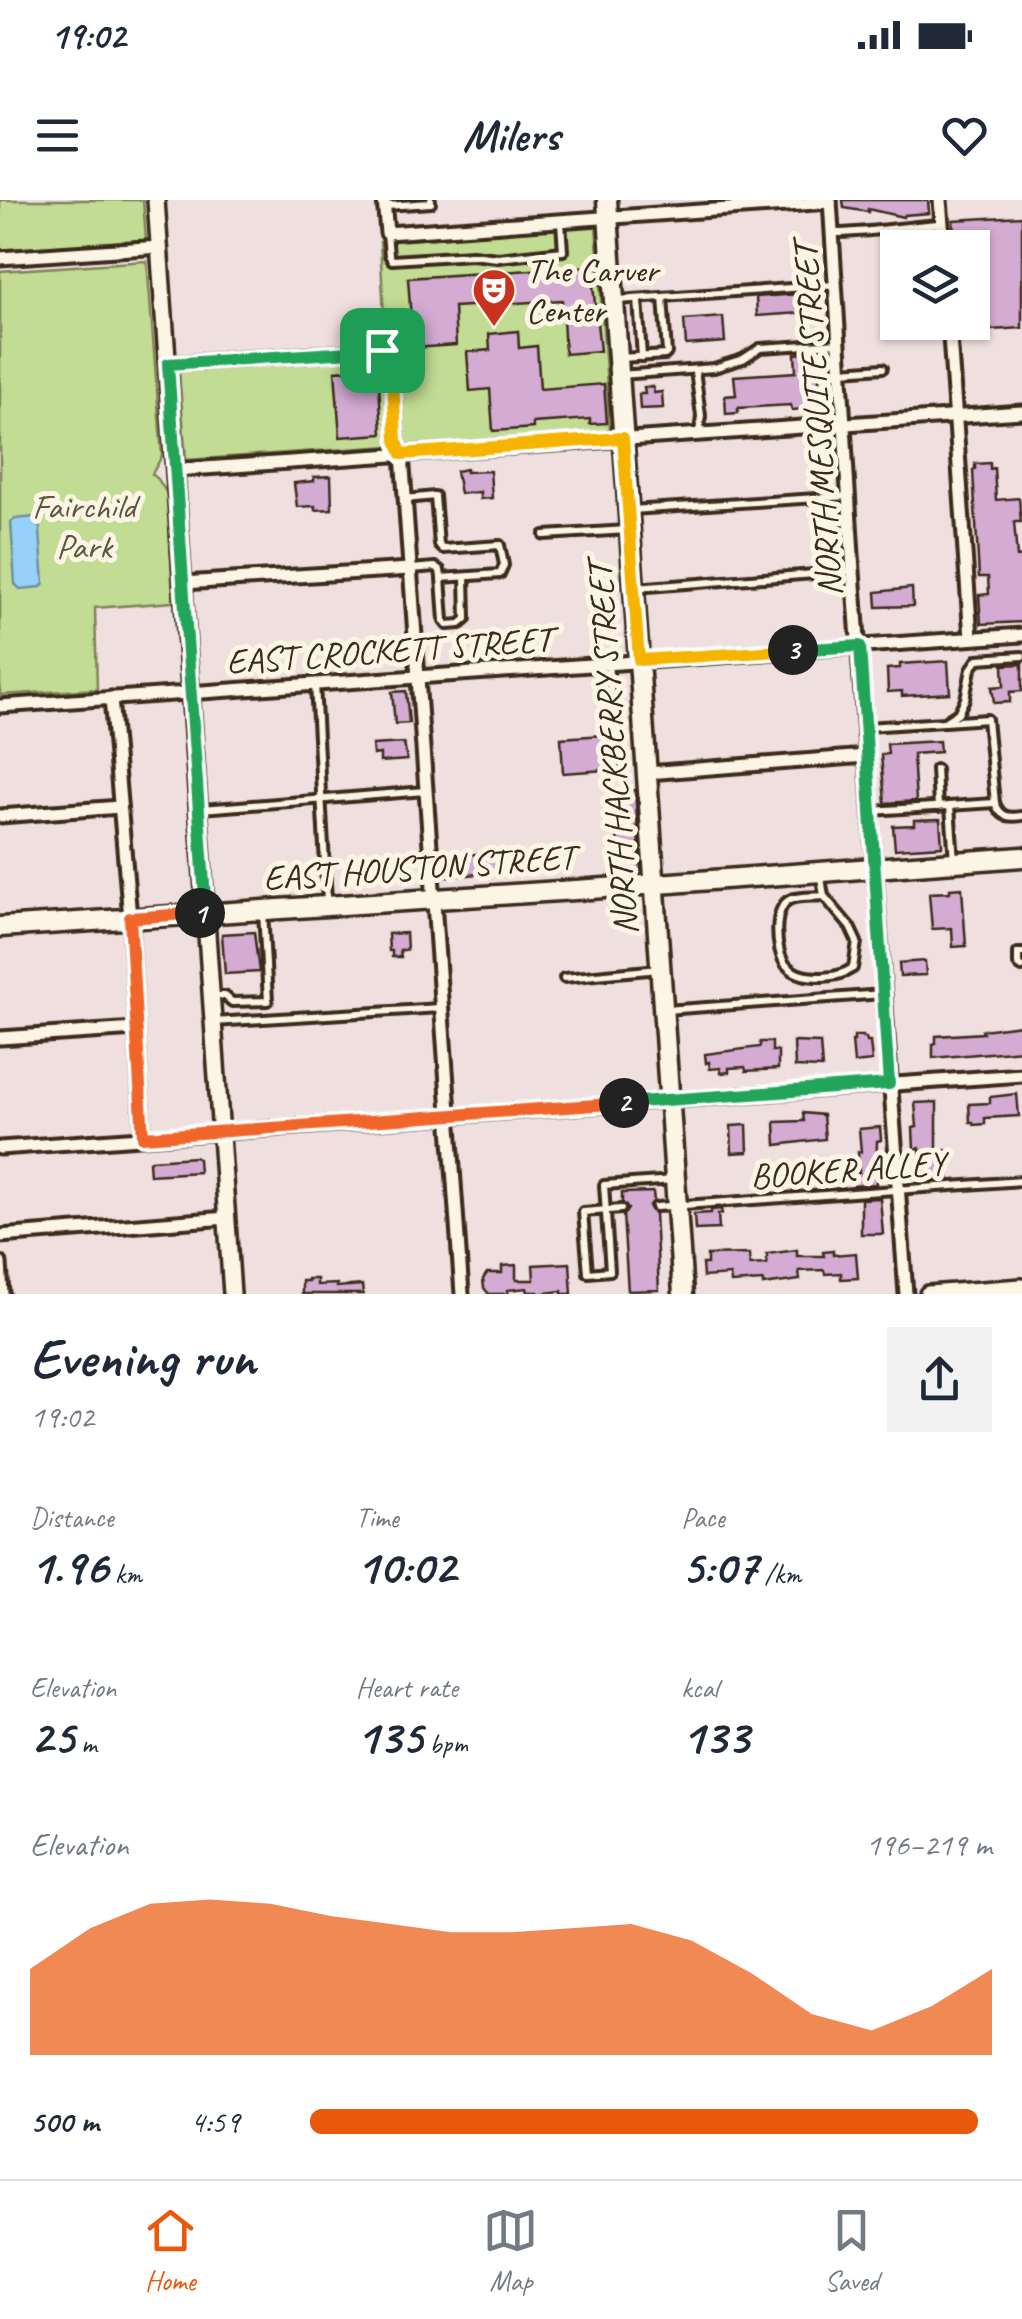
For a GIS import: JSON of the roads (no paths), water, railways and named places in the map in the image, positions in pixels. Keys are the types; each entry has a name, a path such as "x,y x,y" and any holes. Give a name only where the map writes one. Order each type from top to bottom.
{"main road":[{"name":"NORTH HACKBERRY STREET","path":"607,209 683,1294"},
{"name":"EAST HOUSTON STREET","path":"0,927 1022,858"}],"street":[{"path":"156,200 232,1294"},
{"path":"940,200 942,230"},
{"path":"384,203 386,232 561,221 607,209 830,201"},
{"name":"NORTH MESQUITE STREET","path":"830,201 906,1294"},
{"path":"0,258 160,247"},
{"path":"950,340 971,638"},
{"path":"168,364 382,350 392,360 462,1294"},
{"path":"175,470 1022,412"},
{"path":"183,583 410,569"},
{"name":"EAST CROCKETT STREET","path":"0,706 1022,634"},
{"path":"112,698 143,1137"},
{"path":"647,773 866,756"},
{"path":"0,816 120,808"},
{"path":"0,1038 136,1029"},
{"path":"0,1148 1022,1075"},
{"path":"0,1236 226,1218"},
{"path":"0,1263 2,1294"},
{"path":"928,1294 1022,1287"}],"lane":[{"path":"384,203 432,203 431,200"},
{"path":"386,232 392,260 472,255 498,258 564,251 561,221"},
{"path":"832,233 942,224"},
{"path":"614,300 836,285"},
{"path":"618,367 642,357 667,353 664,297"},
{"path":"638,298 642,357"},
{"path":"618,367 714,368 743,359 760,348 840,343"},
{"path":"842,371 882,368"},
{"path":"695,370 699,433"},
{"path":"405,499 435,496 442,549 494,545 502,548 504,565 500,574 442,578"},
{"path":"628,510 849,496"},
{"path":"544,535 630,530"},
{"path":"410,569 440,570 447,624 460,624 466,619 465,577"},
{"path":"634,588 853,570"},
{"path":"944,722 958,713 971,669 978,659 1022,656"},
{"path":"608,662 612,719"},
{"path":"314,683 327,906"},
{"path":"864,728 987,719 995,803 1006,818 1022,816"},
{"path":"936,769 938,807"},
{"path":"198,810 425,792"},
{"path":"870,811 995,803"},
{"path":"950,806 954,862"},
{"path":"820,871 824,896 850,927 857,942 852,968 840,976 802,977 783,963 777,920 782,905 792,898 824,896"},
{"path":"211,996 225,996 232,1002 268,1000 264,910"},
{"path":"1022,952 1018,953 1018,964 1022,966"},
{"path":"564,978 660,968"},
{"path":"663,1010 883,994"},
{"path":"213,1022 440,1008"},
{"path":"621,1210 605,1211 583,1212 588,1273 610,1271 605,1211 604,1185 676,1180"},
{"name":"BOOKER ALLEY","path":"656,1206 1022,1182"}],"water":[{"path":"35,517 39,520 44,583 41,587 20,589 15,584 11,522"}],"place":[{"name":"The Carver Center","path":"494,328"}],"park label":[{"name":"Fairchild Park","path":"84,526"}]}
